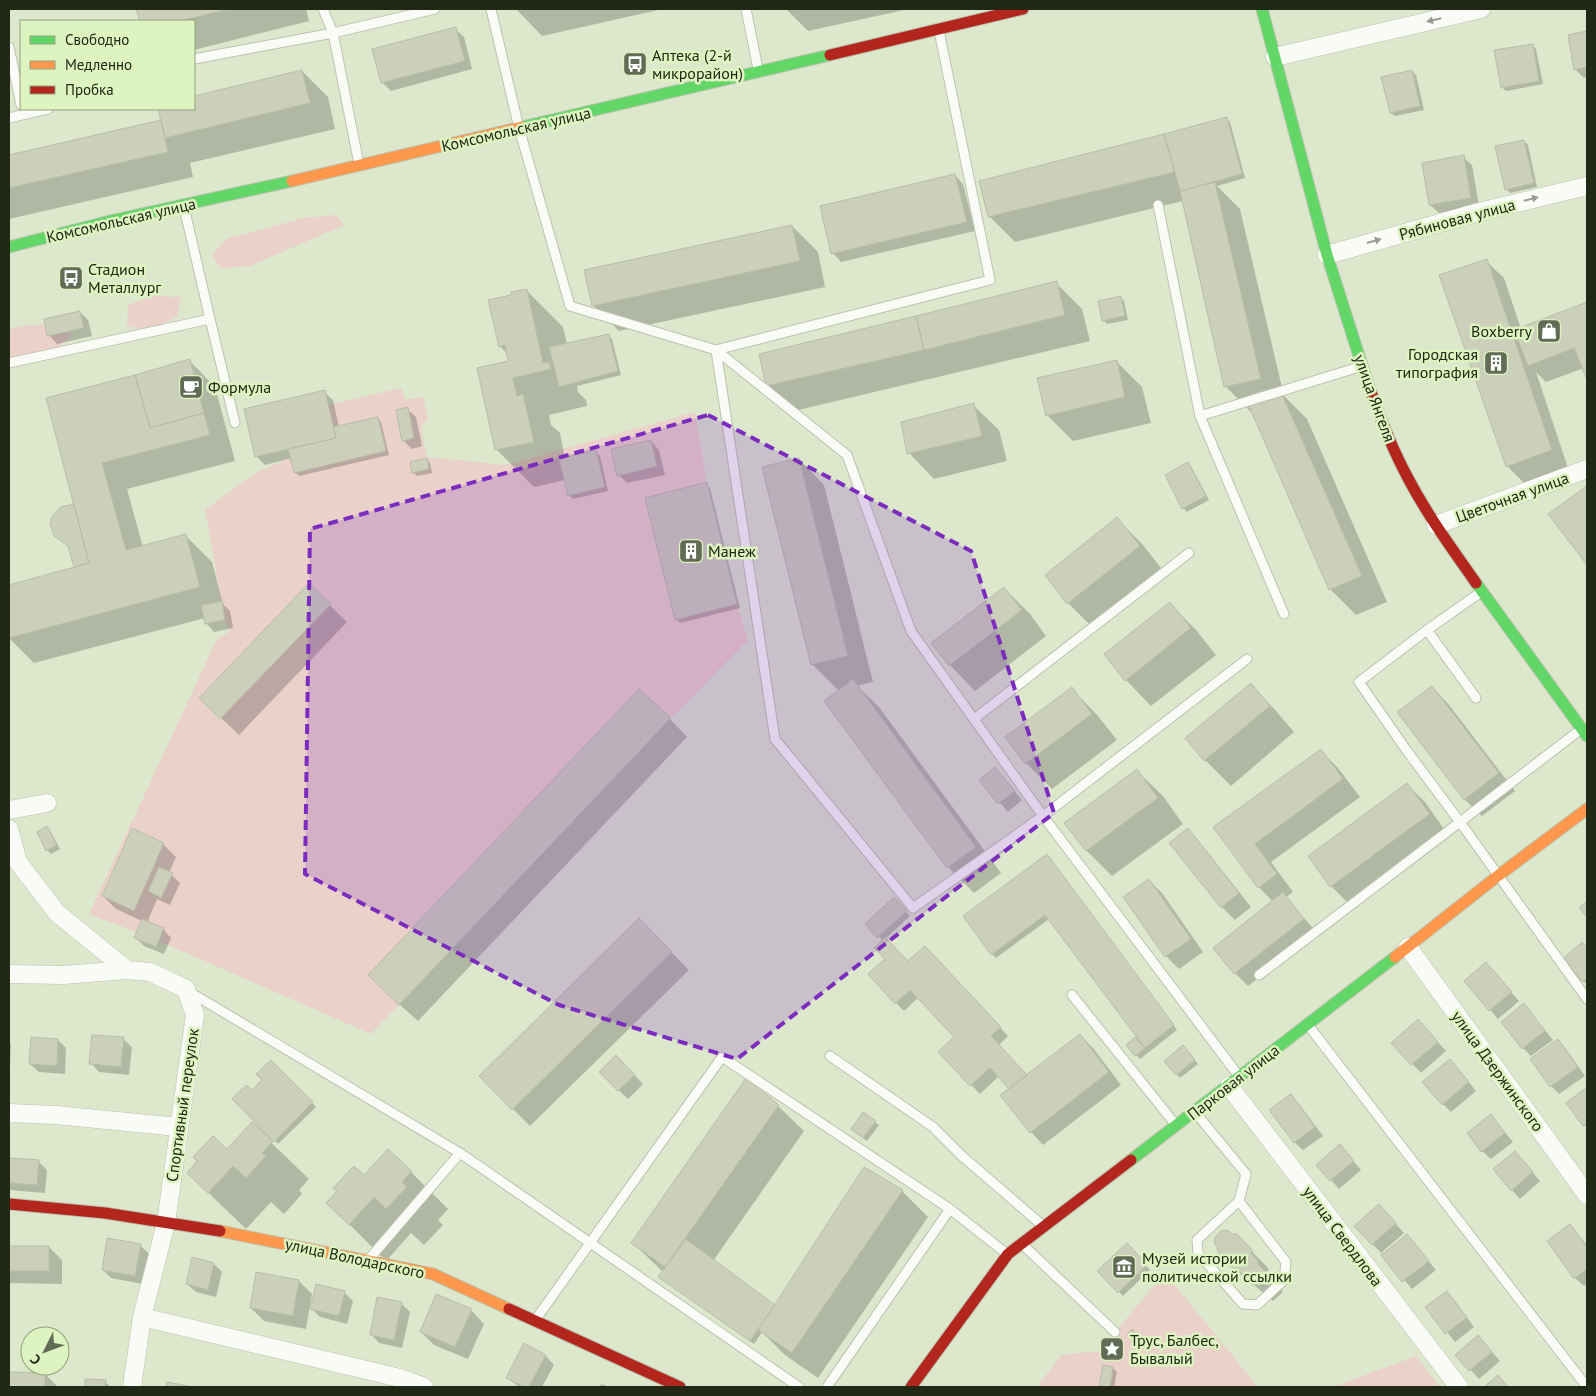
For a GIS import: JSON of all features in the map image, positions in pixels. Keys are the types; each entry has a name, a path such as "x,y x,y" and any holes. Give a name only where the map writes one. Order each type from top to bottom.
{"main road":[{"name":"Комсомольская улица","path":"9,247 110,220 360,166 939,30 1003,11 1023,9"},
{"name":"улица Янгеля","path":"1263,10 1327,254 1362,366 1384,426 1409,482 1436,526 1585,733"},
{"name":"Парковая улица","path":"911,1387 1008,1254 1587,809"},
{"name":"улица Володарского","path":"9,1204 105,1213 206,1228 433,1274 680,1387"}],"street":[{"path":"1275,57 1482,9"},
{"name":"Рябиновая улица","path":"1327,254 1478,212 1587,186"},
{"name":"Цветочная улица","path":"1436,526 1587,469"},
{"path":"9,810 47,803"},
{"path":"9,830 18,862 57,913 127,970"},
{"name":"улица Дзержинского","path":"1408,947 1587,1195"},
{"path":"9,974 63,975 127,970 150,972 186,989"},
{"name":"Спортивный переулок","path":"132,1387 142,1317 166,1223 195,1015 186,989"},
{"name":"улица Свердлова","path":"1234,1081 1458,1387"},
{"path":"9,1112 178,1127"},
{"path":"142,1317 400,1378 424,1387"}],"lane":[{"path":"322,9 333,33 360,166"},
{"path":"195,59 333,33 434,9"},
{"path":"491,9 520,128 570,306 716,350 847,455 911,631 1234,1081"},
{"path":"746,9 758,72"},
{"path":"716,350 990,280 939,30"},
{"path":"9,47 20,99"},
{"path":"9,118 21,110"},
{"path":"183,205 235,423"},
{"path":"1158,205 1200,416 1284,614"},
{"path":"9,363 210,319"},
{"path":"716,350 775,739 913,908 1043,816 1246,659"},
{"path":"1200,416 1362,366"},
{"path":"974,719 1189,553"},
{"path":"1482,592 1426,630 1359,682 1587,999"},
{"path":"1426,630 1476,698"},
{"path":"1259,975 1460,822 1585,733"},
{"path":"186,989 460,1153 589,1244 799,1387"},
{"path":"1072,995 1177,1126"},
{"path":"1307,1023 1587,1387"},
{"path":"830,1056 933,1127 962,1156 1044,1227"},
{"path":"534,1321 722,1057 950,1209 1008,1254"},
{"path":"1195,1111 1246,1174 1240,1200 1197,1240 1198,1253 1243,1304 1256,1305 1284,1280 1286,1262 1240,1200"},
{"path":"368,1260 460,1153"},
{"path":"827,1387 950,1209"},
{"path":"1022,1244 1115,1332"}],"highlighted area":[{"path":"708,415 971,551 1054,813 737,1059 559,1005 305,874 310,529"}],"shaded area":[{"path":"335,215 344,225 250,266 220,268 212,254 227,239 303,218"},
{"path":"151,296 181,297 177,317 153,328 142,329 127,326 128,305"},
{"path":"59,323 72,335 57,348 9,358 9,329 21,326"},
{"path":"401,388 405,400 423,397 428,419 421,427 427,457 505,465 695,412 707,482 737,604 748,640 671,718 371,1034 159,941 89,914 217,639 230,631 225,620 205,510 255,473 336,438 328,405"},
{"path":"1165,1273 1258,1387 1037,1387 1061,1355 1099,1351"},
{"path":"1416,1356 1440,1387 1333,1387"}],"building":[{"path":"136,9 229,9 184,20 140,20"},
{"path":"456,27 465,61 381,83 372,49"},
{"path":"1587,31 1587,67 1574,70 1568,35"},
{"path":"1533,44 1539,81 1501,88 1494,50"},
{"path":"302,70 310,103 165,138 158,110 195,110 195,96"},
{"path":"1412,70 1420,106 1390,113 1381,77"},
{"path":"1227,117 1242,174 1180,191 1164,134"},
{"path":"161,120 168,152 9,188 9,155"},
{"path":"1164,134 1175,172 988,217 979,181"},
{"path":"1524,140 1534,183 1505,190 1495,146"},
{"path":"1464,155 1471,198 1429,205 1422,163"},
{"path":"955,174 967,222 831,254 820,206"},
{"path":"1215,182 1261,379 1224,387 1180,191"},
{"path":"792,225 800,261 592,306 584,270"},
{"name":"Городская типография","path":"1487,259 1552,450 1506,467 1439,275"},
{"path":"1057,281 1065,315 924,350 916,316"},
{"path":"527,289 543,363 549,362 551,369 513,378 517,396 523,394 534,442 495,450 477,368 508,361 505,345 499,347 488,300"},
{"path":"1121,296 1125,316 1102,321 1098,301"},
{"path":"1587,302 1587,380 1574,348 1528,366 1514,330"},
{"path":"80,311 84,328 47,336 44,319"},
{"path":"916,316 924,350 766,386 759,354"},
{"path":"609,334 618,371 559,387 549,347"},
{"path":"190,359 204,413 150,428 135,375"},
{"path":"1117,360 1125,397 1046,416 1037,378"},
{"path":"135,375 150,428 204,413 210,435 102,463 126,550 186,534 200,587 9,638 9,585 89,563 46,398"},
{"path":"325,390 336,438 255,457 244,409"},
{"path":"1281,392 1362,576 1329,590 1249,406"},
{"path":"974,403 982,436 907,454 901,422"},
{"path":"408,407 414,438 402,441 396,410"},
{"path":"378,417 386,451 294,473 288,449 336,438 333,427"},
{"path":"651,440 657,466 617,476 611,449"},
{"path":"596,450 605,487 568,496 559,459"},
{"path":"427,458 429,469 412,473 410,462"},
{"path":"799,458 848,656 811,665 762,467"},
{"path":"1188,462 1206,496 1182,509 1165,475"},
{"name":"Манеж","path":"707,482 737,604 675,620 645,498"},
{"path":"1587,486 1587,565 1548,514"},
{"path":"74,504 89,563 74,567 68,546 54,536 50,523 52,517 61,507"},
{"path":"1117,517 1140,546 1067,604 1045,575"},
{"path":"309,583 331,604 220,719 199,698"},
{"path":"1004,587 1022,610 949,666 931,643"},
{"path":"222,601 225,620 205,624 201,605"},
{"path":"1170,602 1191,628 1125,681 1104,654"},
{"path":"853,679 976,847 947,868 824,701"},
{"path":"1251,683 1270,706 1204,761 1185,738"},
{"path":"1432,686 1499,773 1464,800 1397,712"},
{"path":"1072,687 1092,714 1025,764 1005,737"},
{"path":"639,689 671,718 399,1005 368,975"},
{"path":"1321,749 1343,779 1255,844 1277,874 1258,888 1213,827"},
{"path":"995,767 1015,791 998,804 979,780"},
{"path":"1137,769 1158,798 1086,851 1064,823"},
{"path":"1407,783 1430,814 1330,887 1308,856"},
{"path":"47,826 57,845 46,851 37,832"},
{"path":"132,828 164,843 134,911 102,896"},
{"path":"1188,828 1239,893 1221,908 1169,843"},
{"path":"1047,854 1174,1025 1145,1048 1045,915 991,955 963,916"},
{"path":"159,867 173,873 161,898 148,891"},
{"path":"1149,879 1191,939 1165,957 1123,897"},
{"path":"1283,892 1304,919 1234,974 1213,948"},
{"path":"894,897 907,911 877,938 865,924"},
{"path":"1587,901 1587,917 1579,908"},
{"path":"639,918 672,952 512,1110 479,1076"},
{"path":"142,919 164,928 156,947 134,938"},
{"path":"885,937 908,961 925,946 1001,1027 991,1036 1027,1075 1009,1089 990,1068 970,1086 938,1052 954,1037 910,990 895,1004 868,974 885,959 874,948"},
{"path":"1582,942 1587,948 1587,978 1583,982 1563,959"},
{"path":"1486,962 1512,992 1489,1011 1464,981"},
{"path":"1524,1003 1545,1031 1522,1049 1501,1022"},
{"path":"1418,1019 1438,1042 1411,1065 1391,1043"},
{"path":"1080,1034 1109,1072 1030,1133 1000,1095"},
{"path":"92,1035 124,1037 121,1067 89,1064"},
{"path":"31,1037 58,1039 57,1066 29,1064"},
{"path":"1135,1037 1145,1048 1135,1056 1126,1045"},
{"path":"1558,1039 1578,1067 1550,1087 1530,1059"},
{"path":"1183,1045 1195,1060 1176,1075 1164,1061"},
{"path":"616,1055 635,1075 618,1091 599,1072"},
{"path":"1450,1059 1469,1082 1442,1105 1422,1082"},
{"path":"271,1060 313,1102 274,1142 232,1099 246,1085 252,1090 262,1080 256,1074"},
{"path":"746,1078 779,1105 665,1267 631,1243"},
{"path":"1587,1087 1587,1124 1583,1126 1566,1103"},
{"path":"1291,1094 1315,1127 1294,1143 1269,1110"},
{"path":"863,1112 876,1121 863,1138 851,1129"},
{"path":"1491,1114 1505,1133 1481,1152 1467,1133"},
{"path":"252,1122 273,1141 262,1153 266,1156 246,1178 233,1166 208,1193 187,1173 197,1161 193,1157 213,1136 227,1149"},
{"path":"1340,1144 1354,1161 1330,1181 1316,1165"},
{"path":"388,1149 412,1171 402,1182 407,1187 386,1209 374,1197 349,1225 326,1203 337,1191 333,1188 354,1166 364,1175"},
{"path":"1515,1151 1533,1172 1511,1191 1493,1169"},
{"path":"9,1158 39,1160 37,1185 9,1183"},
{"path":"864,1167 903,1190 792,1353 758,1330"},
{"path":"1379,1204 1396,1223 1372,1245 1354,1226"},
{"path":"1570,1224 1587,1247 1587,1269 1574,1279 1547,1241"},
{"path":"1227,1230 1234,1235 1236,1233 1253,1251 1251,1253 1259,1262 1257,1263 1267,1273 1255,1285 1246,1274 1244,1276 1236,1268 1234,1270 1217,1251 1214,1242 1215,1237 1221,1231"},
{"path":"1407,1234 1429,1261 1402,1282 1381,1255"},
{"path":"107,1238 141,1244 135,1276 102,1270"},
{"path":"686,1239 775,1305 750,1341 658,1277"},
{"path":"1127,1243 1147,1265 1118,1293 1097,1271"},
{"path":"9,1246 49,1246 49,1271 9,1271"},
{"path":"192,1257 214,1263 208,1290 186,1284"},
{"path":"256,1272 299,1280 293,1316 250,1308"},
{"path":"316,1284 345,1291 339,1316 310,1309"},
{"path":"1447,1291 1467,1318 1445,1334 1425,1307"},
{"path":"436,1294 472,1309 455,1347 420,1332"},
{"path":"377,1297 402,1302 394,1340 370,1335"},
{"path":"1132,1329 1144,1342 1139,1347 1127,1334"},
{"path":"1478,1335 1492,1352 1469,1371 1455,1355"},
{"path":"524,1343 546,1355 529,1387 524,1387 506,1378"},
{"path":"1103,1365 1113,1367 1110,1387 1099,1387"},
{"path":"9,1372 20,1372 20,1376 45,1376 45,1387 9,1387"},
{"path":"1498,1375 1508,1387 1484,1387"},
{"path":"85,1379 106,1380 105,1387 85,1387"},
{"path":"167,1382 193,1387 166,1387"}],"traffic: fast":[{"path":"1262,9 1327,255 1366,378"},
{"path":"522,127 830,55"},
{"path":"9,247 110,221 292,181"},
{"path":"1476,583 1587,736"},
{"path":"1131,1160 1395,957"}],"traffic: slow":[{"path":"292,181 522,127"},
{"path":"1395,957 1587,809"},
{"path":"220,1231 433,1274 509,1309"}],"traffic: jam":[{"path":"830,55 1023,9"},
{"path":"1366,378 1385,430 1409,480 1432,520 1476,583"},
{"path":"911,1387 1008,1254 1131,1160"},
{"path":"9,1204 105,1213 220,1231"},
{"path":"509,1309 680,1387"}],"place":[{"name":"Аптека (2-й микрорайон)","path":"635,64"},
{"name":"Стадион Металлург","path":"71,278"},
{"name":"Boxberry","path":"1549,331"},
{"name":"Городская типография","path":"1496,363"},
{"name":"Формула","path":"191,387"},
{"name":"Манеж","path":"691,551"},
{"name":"Музей истории политической ссылки","path":"1124,1267"},
{"name":"Трус, Балбес, Бывалый","path":"1112,1349"}]}
